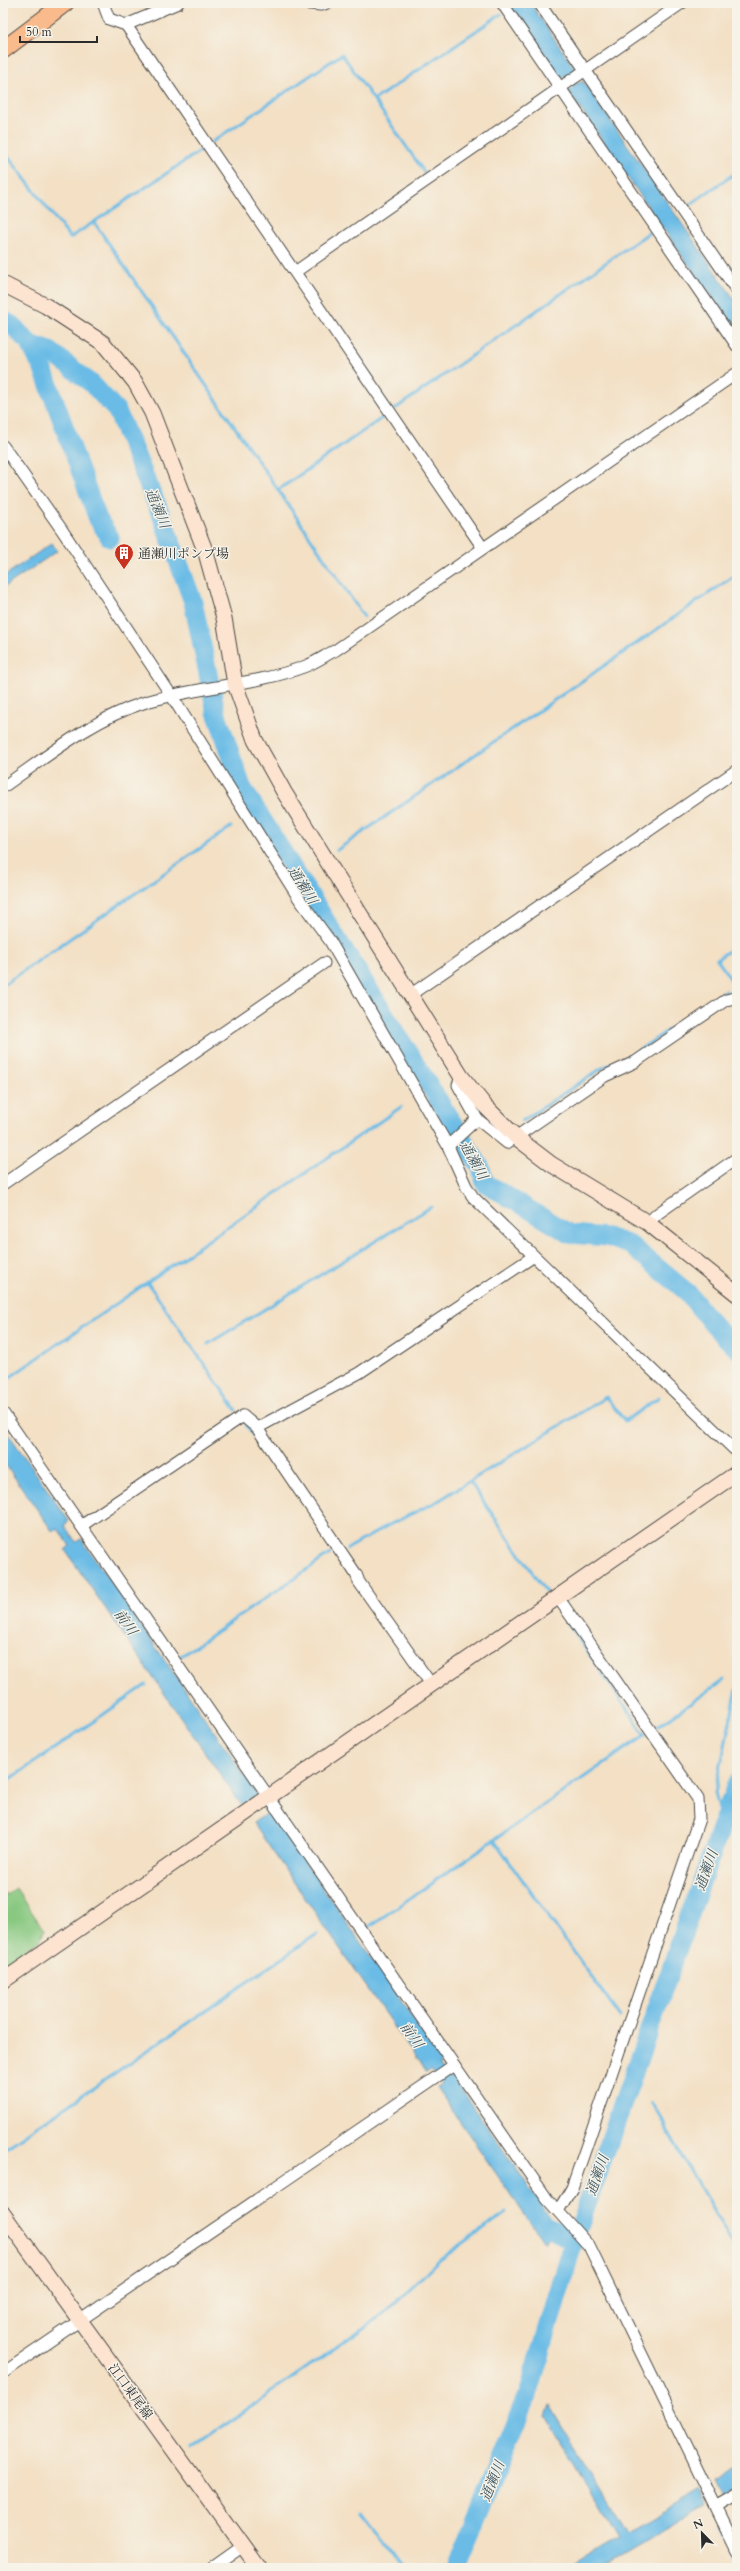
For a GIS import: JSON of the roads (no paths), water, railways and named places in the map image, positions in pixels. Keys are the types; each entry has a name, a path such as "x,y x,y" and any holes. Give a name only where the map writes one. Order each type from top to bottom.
{"main road":[{"path":"3,50 65,3"}],"street":[{"path":"103,3 108,19 126,25 483,548"},
{"path":"126,25 178,3"},
{"path":"301,3 321,5 327,3"},
{"path":"502,3 568,82 737,346"},
{"path":"539,3 737,291"},
{"path":"295,272 682,3"},
{"path":"3,284 46,306 103,343 135,382 152,413 206,553 224,618 230,685 268,763 461,1076 484,1106 517,1138 551,1164 648,1223 737,1294"},
{"path":"3,787 100,721 120,711 171,695 230,685 307,666 336,650 737,373"},
{"path":"3,446 62,530 171,695 300,900 330,941 450,1144 463,1182 473,1197 737,1452"},
{"path":"410,995 737,770"},
{"path":"3,1184 324,963"},
{"path":"461,1076 458,1085 475,1120 507,1143 517,1138 605,1076 635,1062 726,1000 734,998 737,1001"},
{"path":"450,1144 475,1120"},
{"path":"648,1223 657,1214 737,1158"},
{"path":"257,1428 359,1373 534,1256"},
{"path":"3,1413 270,1798 450,2068 560,2214 589,2246 718,2506 737,2550"},
{"path":"82,1526 243,1416 257,1428 356,1574 359,1582 431,1684"},
{"path":"3,1982 270,1798 557,1596 737,1473"},
{"path":"557,1596 698,1799 700,1819 572,2188 560,2214"},
{"path":"3,2373 80,2322 450,2068"},
{"name":"江口東尾線","path":"3,2214 259,2568"},
{"path":"718,2506 737,2495"},
{"path":"212,2568 243,2546"}],"water":[{"path":"508,3 530,3 575,69 569,73 577,84 583,81 737,303 737,335 568,91 574,87 566,75 560,79"},
{"path":"52,543 57,551 3,588 3,577"},
{"path":"3,1426 69,1521 64,1525 76,1542 81,1539 258,1795 242,1806 65,1550 70,1546 58,1529 53,1532 3,1461"},
{"path":"270,1811 443,2062 438,2065 448,2079 452,2076 554,2223 545,2244 436,2087 441,2084 431,2070 426,2073 253,1823"},
{"path":"550,2405 626,2533 700,2490 707,2505 600,2568 567,2568 618,2538 546,2416"},
{"path":"737,2469 737,2488 723,2496 716,2481"}],"waterway":[{"path":"374,100 501,14"},
{"path":"212,142 342,54 424,172"},
{"path":"3,150 70,238 203,149"},
{"path":"686,207 737,172"},
{"path":"94,222 278,490 385,416"},
{"path":"395,409 650,232"},
{"name":"通瀬川","path":"3,320 12,325 30,344 50,351 92,384 117,411 162,517 193,602 216,712 242,787 481,1168 485,1183 570,1234 607,1237 630,1245 687,1292 714,1326 737,1349"},
{"path":"30,344 43,369 98,519 110,538"},
{"path":"278,490 364,617"},
{"path":"337,850 737,574"},
{"path":"3,985 231,827"},
{"path":"737,945 717,959 737,989"},
{"path":"522,1121 602,1068 635,1053 726,991"},
{"path":"3,1382 401,1107"},
{"path":"208,1344 431,1207"},
{"path":"147,1282 236,1410"},
{"path":"347,1549 387,1526 438,1501 606,1397 625,1421 659,1397"},
{"path":"246,1425 257,1441"},
{"path":"470,1482 546,1592"},
{"path":"181,1656 330,1554"},
{"path":"367,1928 645,1735 561,1613"},
{"path":"658,1726 724,1680"},
{"path":"3,1784 146,1685"},
{"path":"722,1822 715,1793 737,1689"},
{"name":"通瀬川","path":"456,2568 528,2395 574,2241 737,1782"},
{"path":"494,1840 620,2017"},
{"path":"3,2150 317,1934"},
{"path":"651,2102 737,2251"},
{"path":"191,2449 382,2315 441,2259 507,2212"},
{"name":"前川","path":"535,2213 544,2225 574,2241"},
{"path":"359,2512 402,2568"},
{"path":"722,2530 737,2567"}],"place":[{"name":"通瀬川ポンプ場","path":"124,570"}]}
